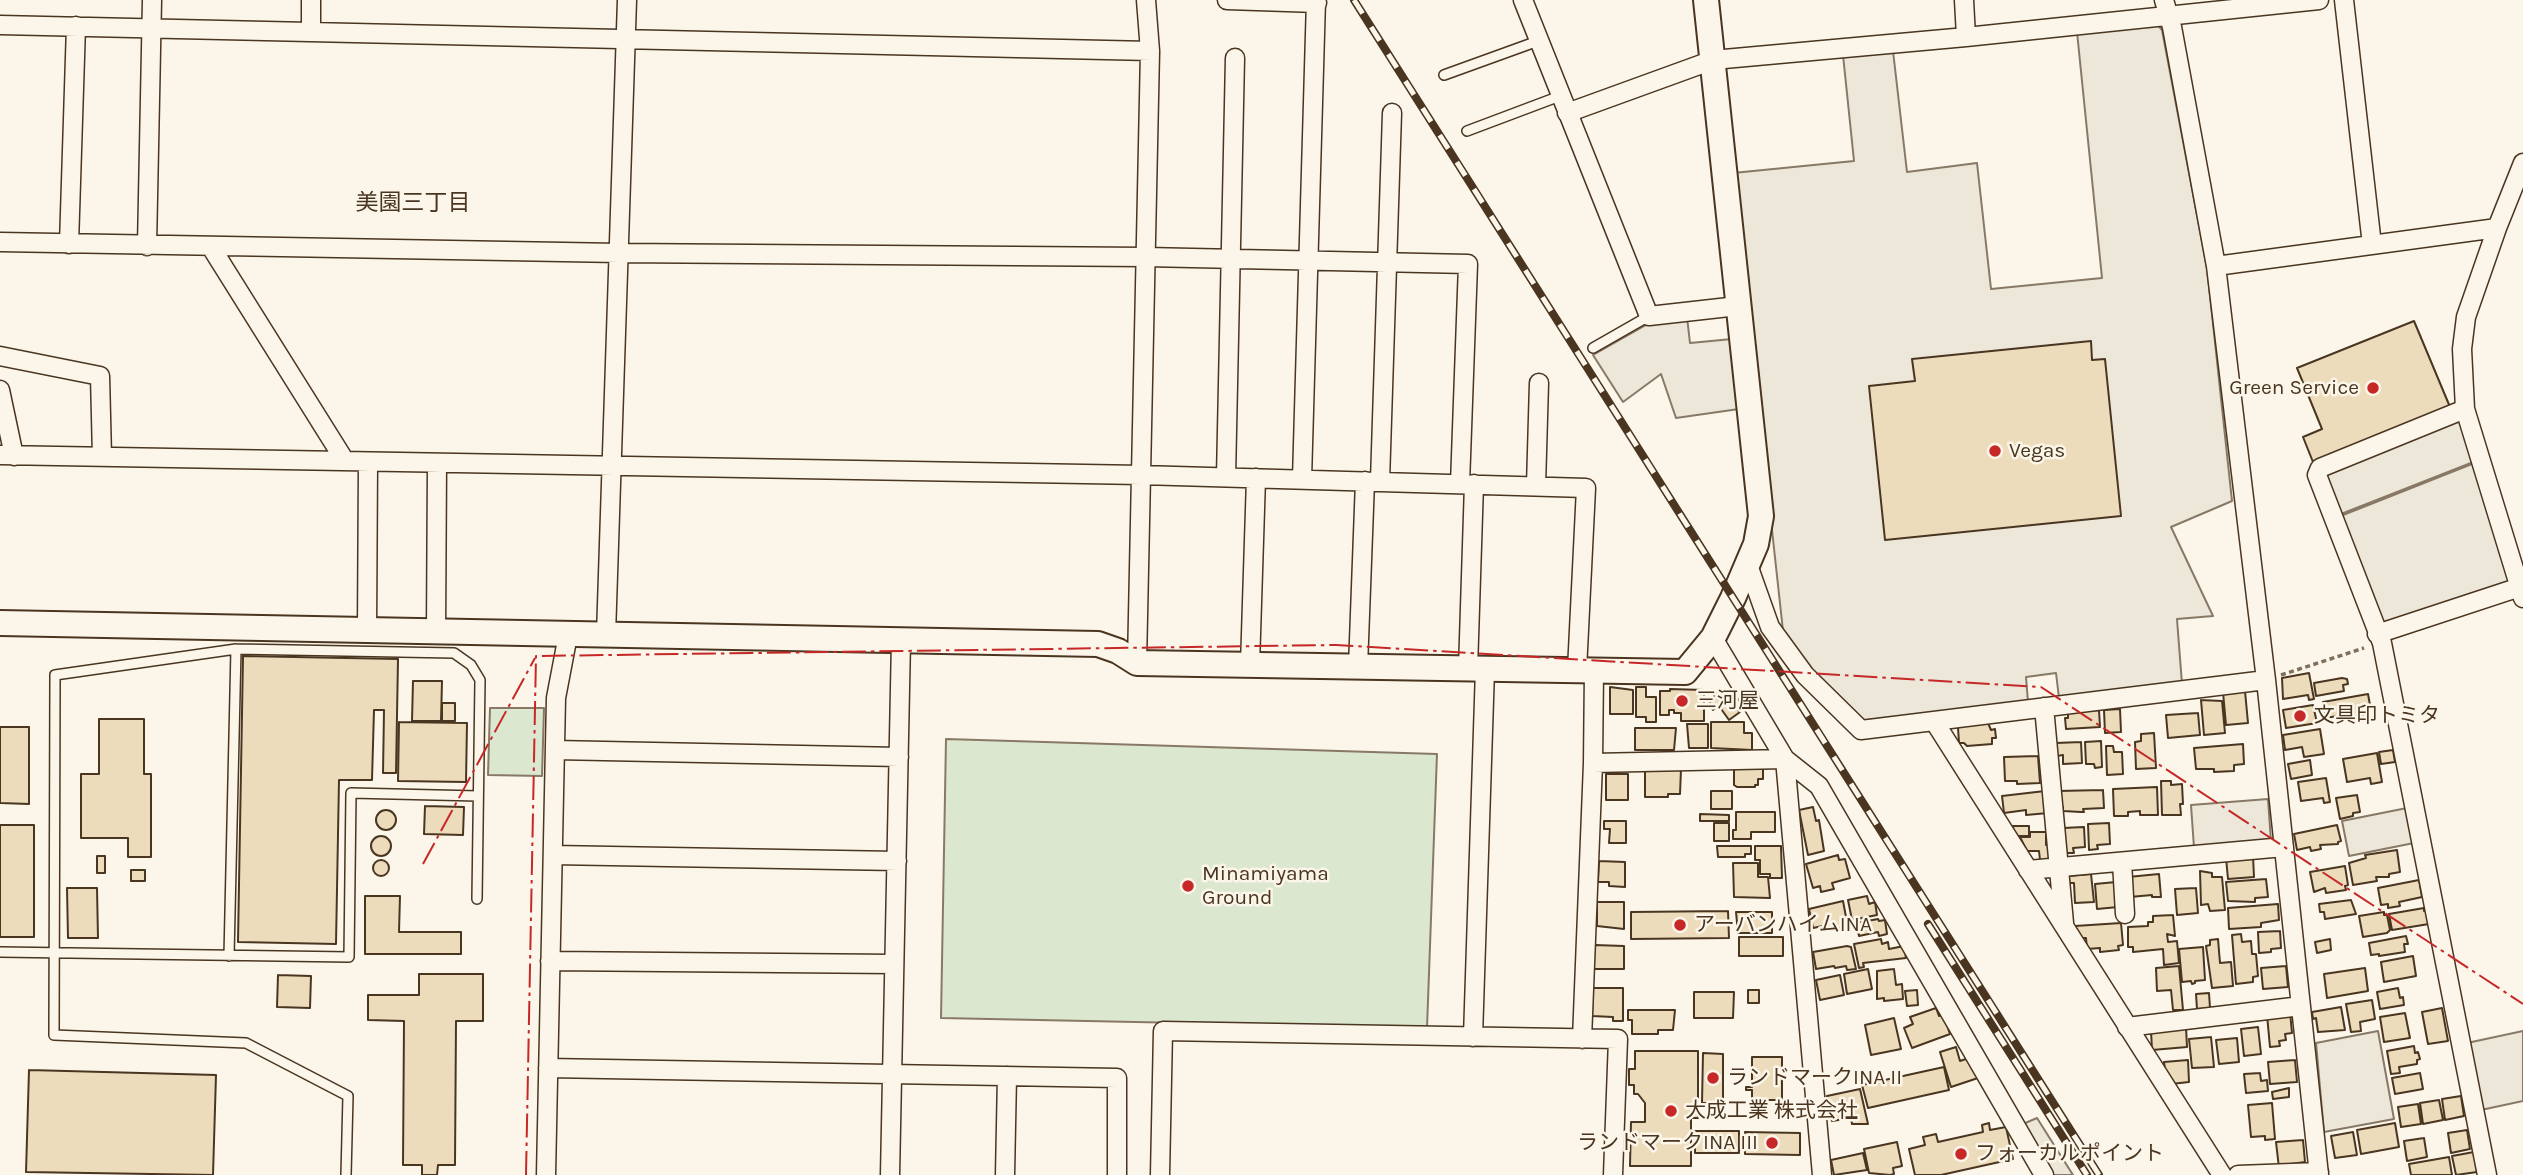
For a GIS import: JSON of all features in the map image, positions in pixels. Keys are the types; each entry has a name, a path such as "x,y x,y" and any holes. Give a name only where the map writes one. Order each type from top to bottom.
{"street":[{"path":"147,246 152,0"},
{"path":"311,0 311,31"},
{"path":"606,635 627,0"},
{"path":"1137,663 1150,51 1146,0"},
{"path":"1227,0 1317,1 1302,479"},
{"path":"1522,0 1649,316 1738,306"},
{"path":"0,624 1098,644 1118,651 1137,663 1685,672 1713,638 1748,565 1756,544 1761,516 1706,0"},
{"path":"1964,0 1966,37"},
{"path":"1567,113 1713,60 1966,37 2166,8 2319,0"},
{"path":"2344,0 2372,245"},
{"path":"2166,8 2216,266 2266,680 2319,1174 2238,1175"},
{"path":"0,25 1150,51"},
{"path":"69,244 76,26"},
{"path":"1226,477 1235,58"},
{"path":"1357,667 1387,262 1392,113"},
{"path":"2379,638 2522,591 2465,409 2462,349 2466,317 2523,163"},
{"path":"2216,266 2497,228"},
{"path":"0,242 619,253 1146,257 1468,264 1467,484 1476,669 1473,1037"},
{"path":"211,247 345,461"},
{"path":"0,356 100,376 103,457"},
{"path":"1535,486 1539,383"},
{"path":"0,390 7,456 1141,475 1586,488 1585,670 1593,763 1582,1039"},
{"path":"2465,409 2320,468 2317,475 2379,638 2487,1175"},
{"path":"367,631 368,462"},
{"path":"436,632 437,463"},
{"path":"1250,665 1256,478"},
{"path":"1748,565 1770,627 1805,675 1861,730 2266,680"},
{"path":"546,1175 556,698 568,635"},
{"path":"1713,638 1786,759 1819,786 2044,1175"},
{"path":"890,1175 901,640"},
{"path":"2044,707 2064,927"},
{"path":"1934,721 2222,1175"},
{"path":"555,750 899,757"},
{"path":"1593,763 1786,759"},
{"path":"1786,759 1822,1175"},
{"path":"2028,870 2284,847"},
{"path":"553,855 897,861"},
{"path":"2122,862 2125,914"},
{"path":"550,961 894,964"},
{"path":"2127,1027 2301,1006"},
{"path":"1160,1175 1163,1031 1618,1040 1613,1175"},
{"path":"548,1068 1117,1078 1117,1175"},
{"path":"1005,1175 1007,1076"}],"lane":[{"path":"1444,75 1538,41"},
{"path":"1467,131 1560,96"},
{"path":"1592,348 1649,316"},
{"path":"229,956 236,649"},
{"path":"346,1175 348,1096 246,1043 54,1035 55,675 236,649 454,653 471,665 480,680 477,899"},
{"path":"0,952 349,957 351,793 478,796"}],"path":[{"path":"2266,680 2379,638"}],"green space":[{"path":"490,708 544,708 542,776 488,775"},
{"name":"Minamiyama Ground","path":"946,739 1437,754 1427,1028 941,1018"}],"shaded area":[{"path":"2156,23 2162,30 2207,268 2232,501 2171,527 2213,616 2177,619 2182,684 2059,698 2056,673 2026,677 2028,702 1858,721 1784,640 1733,173 1854,161 1843,55 1893,51 1907,172 1977,163 1991,289 2102,278 2077,32"},
{"path":"1687,317 1690,343 1732,339 1739,409 1676,418 1661,374 1623,402 1593,355 1653,321"},
{"path":"2460,415 2476,461 2336,516 2323,471"},
{"path":"2477,462 2512,583 2381,626 2338,517"},
{"path":"2268,799 2271,842 2194,848 2191,805"},
{"path":"2407,808 2414,843 2349,856 2342,821"},
{"path":"2378,1031 2394,1119 2324,1132 2316,1043"},
{"path":"2523,1031 2523,1101 2481,1110 2467,1043"},
{"path":"2037,1118 2073,1175 2049,1175 2023,1124"}],"building":[{"name":"Green Service","path":"2414,321 2450,407 2313,462 2303,437 2322,429 2297,368"},
{"name":"Vegas","path":"2091,341 2092,360 2105,359 2121,516 1885,540 1869,386 1915,381 1912,359"},
{"path":"243,656 398,659 396,773 383,773 384,710 374,710 372,780 339,780 336,944 238,942"},
{"path":"2309,673 2314,699 2309,700 2308,695 2283,699 2282,678"},
{"path":"2347,679 2348,684 2343,685 2344,691 2316,696 2314,683"},
{"path":"413,681 442,681 441,721 412,721"},
{"path":"1610,687 1633,690 1633,714 1610,714"},
{"path":"1636,687 1646,687 1646,697 1656,697 1656,722 1646,722 1646,717 1636,717"},
{"name":"三河屋","path":"1704,690 1704,721 1681,721 1681,713 1674,713 1674,710 1669,710 1669,715 1660,715 1660,691"},
{"path":"1717,691 1721,691 1740,712 1729,720 1719,706 1713,710 1709,704"},
{"path":"2245,691 2248,723 2226,725 2223,692"},
{"path":"2368,694 2370,705 2365,706 2366,714 2343,719 2343,715 2326,718 2323,702"},
{"path":"2201,700 2222,701 2225,733 2204,735"},
{"path":"442,703 455,703 455,721 442,721"},
{"name":"文具印トミタ","path":"2313,705 2317,723 2286,728 2283,710"},
{"path":"2120,709 2121,732 2105,733 2104,710"},
{"path":"2099,710 2100,727 2066,729 2065,718 2068,718 2068,712"},
{"path":"2198,713 2200,735 2168,738 2166,715"},
{"path":"99,719 144,719 144,774 151,774 151,857 128,857 128,838 81,838 81,774 99,774"},
{"path":"399,722 467,723 466,782 398,781"},
{"path":"1711,722 1744,722 1744,733 1752,733 1752,750 1711,748"},
{"path":"1988,723 1991,730 1995,729 1996,738 1992,738 1992,744 1967,746 1959,743 1958,728 1961,725"},
{"path":"1687,724 1708,724 1708,748 1689,748"},
{"path":"0,727 29,727 29,804 0,803"},
{"path":"1635,728 1676,728 1674,750 1635,750"},
{"path":"2320,729 2324,754 2304,757 2302,747 2285,750 2283,735"},
{"path":"2154,733 2156,768 2136,769 2135,742 2141,741 2141,734"},
{"path":"2101,741 2102,767 2095,768 2094,764 2086,764 2085,742"},
{"path":"2081,742 2082,763 2063,764 2063,755 2057,756 2056,743"},
{"path":"2243,744 2244,764 2234,765 2234,771 2196,769 2194,748"},
{"path":"2106,746 2113,746 2114,752 2122,752 2123,774 2107,775"},
{"path":"2393,750 2395,762 2381,764 2379,752"},
{"path":"2377,753 2382,782 2371,784 2370,778 2347,782 2343,759"},
{"path":"2038,756 2040,783 2017,784 2017,781 2005,781 2004,757"},
{"path":"2310,760 2312,775 2291,779 2288,764"},
{"path":"1734,767 1763,767 1763,779 1758,779 1758,785 1755,787 1737,787 1734,785"},
{"path":"1681,769 1680,794 1645,797 1645,770"},
{"path":"1606,774 1628,774 1628,800 1606,800"},
{"path":"2326,778 2330,802 2324,803 2323,798 2301,801 2298,782"},
{"path":"2161,781 2171,781 2171,785 2182,784 2181,815 2162,815"},
{"path":"2157,787 2158,815 2140,815 2140,811 2128,812 2128,816 2114,816 2113,789"},
{"path":"2103,790 2104,808 2083,809 2084,812 2081,812 2063,811 2063,807 2059,807 2058,791"},
{"path":"1711,791 1732,791 1732,809 1711,809"},
{"path":"2045,791 2048,813 2026,815 2026,810 2004,813 2002,796"},
{"path":"2357,795 2360,812 2340,819 2336,798"},
{"path":"425,806 464,807 463,835 424,834"},
{"path":"1813,807 1816,821 1819,820 1824,851 1808,855 1799,810"},
{"path":"386,810 393,813 396,820 393,827 386,830 379,827 376,820 379,813"},
{"path":"1736,812 1775,812 1775,832 1751,832 1751,839 1733,839"},
{"path":"1700,814 1729,815 1729,821 1700,821"},
{"path":"1604,821 1626,821 1626,843 1609,843 1610,829 1604,829"},
{"path":"1714,823 1729,823 1729,841 1714,841"},
{"path":"2109,823 2110,844 2097,845 2098,849 2089,850 2088,824"},
{"path":"0,825 34,825 34,937 0,937"},
{"path":"2337,825 2341,841 2338,844 2320,845 2321,849 2311,851 2310,847 2297,850 2294,834"},
{"path":"2013,826 2029,826 2029,836 2014,836"},
{"path":"2084,827 2085,847 2073,848 2074,853 2064,853 2063,828"},
{"path":"2030,832 2046,832 2046,845 2051,845 2051,860 2040,860 2039,851 2027,851 2020,837 2030,837"},
{"path":"381,836 388,839 391,846 388,853 381,856 374,853 371,846 374,839"},
{"path":"1717,846 1751,846 1751,854 1745,854 1745,857 1718,857"},
{"path":"1755,846 1781,846 1782,878 1770,878 1770,874 1760,874 1760,860 1755,860"},
{"path":"2397,850 2400,872 2389,874 2389,877 2376,877 2377,881 2353,885 2349,863 2366,858 2365,855"},
{"path":"1838,855 1839,860 1845,859 1850,878 1832,883 1834,889 1821,892 1820,886 1813,888 1806,864"},
{"path":"97,856 105,856 105,873 97,873"},
{"path":"2253,856 2254,877 2228,879 2226,858"},
{"path":"378,860 384,860 389,868 387,874 378,876 373,871 373,865"},
{"path":"1599,861 1625,862 1625,887 1598,882"},
{"path":"1733,863 1758,863 1758,877 1768,877 1770,898 1734,897"},
{"path":"2345,866 2348,885 2345,886 2346,890 2326,893 2325,888 2314,892 2310,872"},
{"path":"131,870 145,870 145,881 131,881"},
{"path":"2200,871 2212,873 2212,877 2222,877 2225,910 2210,911 2208,904 2201,905"},
{"path":"2091,874 2094,902 2075,903 2074,883 2069,883 2069,876"},
{"path":"2159,874 2161,897 2130,897 2128,877"},
{"path":"2266,879 2268,897 2255,898 2255,902 2228,901 2226,882"},
{"path":"2419,880 2422,897 2399,902 2400,906 2388,908 2388,904 2381,905 2378,888"},
{"path":"2116,882 2118,907 2097,909 2095,884"},
{"path":"67,888 97,888 98,938 68,938"},
{"path":"2196,888 2198,913 2177,915 2175,889"},
{"path":"365,896 400,896 399,932 461,932 461,954 365,954"},
{"path":"1867,896 1869,904 1875,902 1877,915 1852,920 1848,900"},
{"path":"2351,900 2356,914 2325,919 2324,912 2320,912 2319,904"},
{"path":"1843,901 1846,917 1842,918 1844,927 1829,930 1828,925 1813,928 1809,909"},
{"path":"1597,902 1624,902 1624,929 1597,926"},
{"path":"2278,904 2279,920 2261,923 2261,927 2229,929 2228,908"},
{"path":"2424,908 2424,911 2427,910 2429,924 2392,930 2389,914"},
{"name":"アーバンハイムINA","path":"1728,911 1729,938 1631,939 1631,912"},
{"path":"1736,912 1772,912 1772,933 1738,933"},
{"path":"2384,912 2390,930 2387,933 2363,937 2359,916"},
{"path":"2173,915 2175,936 2167,934 2168,942 2177,941 2179,963 2164,965 2163,949 2133,952 2133,947 2128,947 2128,927 2148,926 2148,922 2153,922 2153,916"},
{"path":"1885,920 1887,934 1879,936 1878,932 1859,936 1856,923"},
{"path":"2121,923 2123,945 2118,946 2119,950 2100,952 2100,948 2087,949 2086,938 2080,938 2075,926"},
{"path":"2280,931 2281,948 2259,953 2258,932"},
{"path":"2241,934 2242,942 2251,941 2252,954 2256,954 2258,976 2253,977 2253,982 2236,984 2232,935"},
{"path":"2406,936 2408,944 2404,944 2405,952 2371,955 2369,943"},
{"path":"1739,937 1783,937 1783,956 1739,956"},
{"path":"1881,939 1882,944 1888,942 1889,949 1904,946 1906,958 1863,963 1864,967 1859,968 1854,944"},
{"path":"2218,939 2220,963 2231,962 2233,986 2212,988 2206,946 2210,945 2210,940"},
{"path":"2330,939 2331,950 2317,953 2315,942"},
{"path":"1594,945 1624,946 1624,969 1594,969"},
{"path":"1851,947 1856,969 1847,970 1846,966 1834,966 1816,969 1813,952"},
{"path":"2203,947 2205,980 2192,984 2191,981 2182,982 2179,949"},
{"path":"2413,956 2416,976 2384,982 2381,962"},
{"path":"2179,966 2183,1010 2173,1010 2171,990 2157,991 2156,968"},
{"path":"2286,966 2288,987 2263,989 2261,968"},
{"path":"2365,968 2368,991 2327,998 2324,974"},
{"path":"1868,969 1872,989 1847,994 1844,974"},
{"path":"1894,969 1896,985 1902,984 1903,999 1877,999 1877,971"},
{"path":"419,974 483,974 483,1021 456,1021 455,1165 438,1165 437,1175 422,1175 422,1165 403,1165 404,1021 368,1020 368,995 419,995"},
{"path":"278,975 311,976 310,1008 277,1007"},
{"path":"1840,975 1844,995 1820,1000 1816,980"},
{"path":"1593,988 1623,988 1623,1021 1613,1021 1613,1017 1592,1016"},
{"path":"2398,988 2404,1005 2380,1009 2377,992"},
{"path":"1748,990 1759,990 1759,1003 1748,1003"},
{"path":"1917,990 1918,1005 1907,1006 1905,991"},
{"path":"1694,992 1734,992 1733,1018 1694,1018"},
{"path":"2209,993 2210,1008 2197,1009 2196,994"},
{"path":"2372,1000 2375,1019 2360,1022 2361,1031 2351,1032 2346,1004"},
{"path":"2341,1007 2345,1030 2318,1032 2316,1018 2313,1019 2312,1012"},
{"path":"1936,1008 1939,1016 1943,1014 1950,1034 1912,1048 1904,1028 1913,1024 1910,1017"},
{"path":"2442,1008 2448,1041 2428,1044 2422,1012"},
{"path":"1628,1010 1675,1010 1673,1030 1658,1030 1658,1034 1632,1034 1632,1020 1628,1020"},
{"path":"2290,1012 2292,1033 2285,1034 2286,1040 2279,1041 2280,1046 2270,1047 2267,1015"},
{"path":"2405,1013 2410,1038 2384,1042 2380,1017"},
{"path":"1894,1018 1901,1049 1871,1055 1865,1025"},
{"path":"2186,1027 2187,1047 2152,1050 2151,1031"},
{"path":"2258,1027 2261,1054 2244,1056 2241,1029"},
{"path":"2211,1037 2214,1067 2192,1068 2189,1039"},
{"path":"2237,1038 2239,1062 2219,1064 2216,1040"},
{"path":"2414,1046 2420,1059 2417,1064 2399,1067 2400,1073 2391,1074 2387,1051"},
{"path":"1956,1047 1960,1061 1972,1057 1978,1078 1951,1087 1940,1052"},
{"name":"大成工業 株式会社","path":"1635,1051 1698,1051 1698,1118 1691,1118 1691,1166 1630,1166 1631,1122 1645,1122 1645,1103 1638,1094 1634,1094 1634,1085 1629,1085 1629,1069 1635,1069"},
{"name":"ランドマークINA II","path":"1703,1053 1723,1054 1723,1103 1702,1103"},
{"path":"1752,1057 1782,1057 1782,1100 1752,1100 1752,1090 1746,1090 1746,1087 1752,1087"},
{"path":"2188,1060 2189,1082 2171,1084 2170,1076 2166,1077 2164,1062"},
{"path":"2295,1060 2297,1082 2270,1084 2268,1062"},
{"path":"1944,1067 1949,1090 1868,1108 1862,1085"},
{"path":"29,1070 216,1075 213,1175 26,1172"},
{"path":"2260,1073 2261,1081 2267,1080 2268,1091 2246,1093 2244,1074"},
{"path":"2420,1073 2423,1089 2395,1094 2392,1078"},
{"path":"2289,1088 2289,1097 2273,1099 2272,1092"},
{"path":"1860,1089 1868,1124 1852,1124 1851,1118 1832,1121 1827,1096"},
{"path":"2461,1096 2464,1116 2445,1120 2442,1099"},
{"path":"2439,1100 2443,1120 2423,1124 2420,1103"},
{"path":"2272,1103 2275,1139 2265,1140 2265,1136 2251,1137 2248,1105"},
{"path":"2418,1104 2421,1124 2401,1127 2398,1107"},
{"name":"フォーカルポイント","path":"1989,1123 1990,1130 2006,1127 2013,1159 1941,1175 1915,1175 1909,1149 1925,1145 1923,1137 1936,1134 1938,1142 1983,1132 1982,1125"},
{"path":"2395,1123 2399,1147 2361,1154 2357,1130"},
{"path":"2467,1130 2470,1149 2451,1153 2448,1133"},
{"path":"1695,1131 1739,1131 1739,1153 1695,1153"},
{"name":"ランドマークINA III","path":"1745,1132 1800,1133 1800,1155 1745,1154"},
{"path":"2353,1132 2357,1155 2335,1158 2331,1136"},
{"path":"2424,1138 2427,1157 2407,1161 2404,1141"},
{"path":"2303,1140 2305,1162 2279,1168 2276,1142"},
{"path":"1897,1142 1902,1166 1893,1168 1894,1174 1890,1175 1869,1173 1864,1149"},
{"path":"2474,1152 2477,1172 2456,1175 2452,1156"},
{"path":"1863,1153 1867,1170 1834,1175 1831,1160"},
{"path":"2449,1157 2452,1175 2411,1175 2409,1164"}],"railway":[{"path":"1354,0 2099,1175"},
{"path":"1928,924 2087,1175"}],"power":[{"path":"526,1175 536,656 1336,645 2041,687 2523,1004"},
{"path":"423,864 535,658"}],"place":[{"name":"Green Service","path":"2373,388"},
{"name":"Vegas","path":"1995,451"},
{"name":"三河屋","path":"1682,701"},
{"name":"文具印トミタ","path":"2300,716"},
{"name":"Minamiyama Ground","path":"1188,886"},
{"name":"アーバンハイムINA","path":"1680,925"},
{"name":"ランドマークINA II","path":"1713,1078"},
{"name":"大成工業 株式会社","path":"1671,1111"},
{"name":"ランドマークINA III","path":"1772,1143"},
{"name":"フォーカルポイント","path":"1961,1154"}],"district":[{"name":"美園三丁目","path":"413,203"}]}
